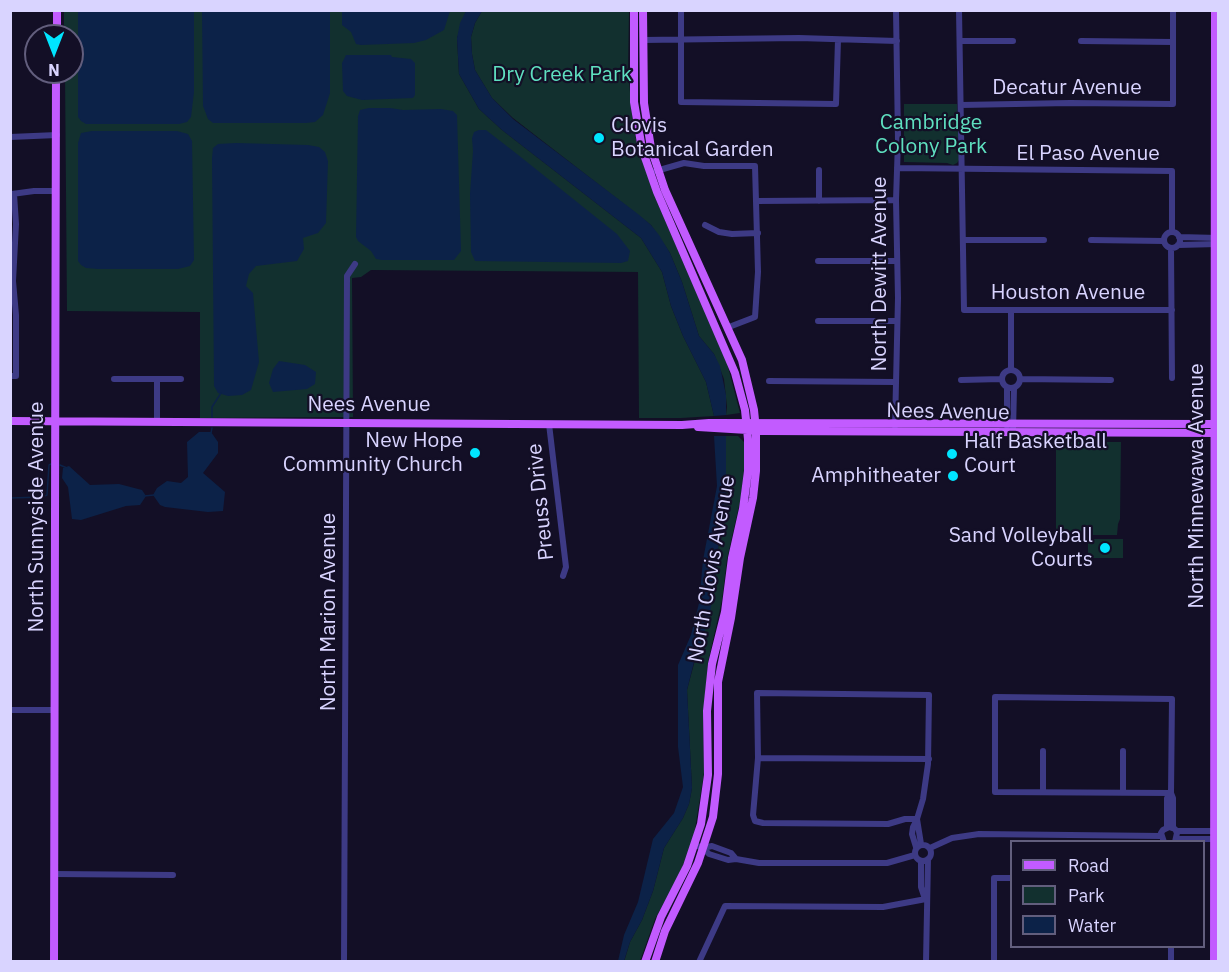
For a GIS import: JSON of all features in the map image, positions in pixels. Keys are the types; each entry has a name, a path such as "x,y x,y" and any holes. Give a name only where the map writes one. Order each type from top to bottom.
{"main road":[{"path":"636,10 638,34 643,40"},
{"name":"North Clovis Avenue","path":"636,10 634,102 642,149 729,327 742,360 752,427 743,509 732,558 725,612 712,664 707,711 708,775 699,846 691,878 665,932 654,962"},
{"name":"North Clovis Avenue","path":"643,10 644,103 654,171 735,373 752,427"},
{"name":"North Minnewawa Avenue","path":"1214,962 1217,570 1215,10"},
{"name":"North Sunnyside Avenue","path":"54,962 56,84"},
{"name":"Nees Avenue","path":"10,421 682,425 709,429 895,426 1217,428"},
{"path":"1214,797 1218,819 1218,866"},
{"name":"North Clovis Avenue","path":"645,962 661,917 699,846"}],"street":[{"path":"681,10 681,102 836,104 838,40"},
{"name":"North Dewitt Avenue","path":"895,426 896,10"},
{"path":"959,10 963,240 1044,240"},
{"path":"1082,41 1173,42 1173,10"},
{"path":"643,40 799,38 897,41"},
{"path":"960,41 1013,41"},
{"name":"Decatur Avenue","path":"962,105 1173,104 1173,42"},
{"path":"10,137 57,135"},
{"path":"654,171 684,163 704,166 755,166 758,233 755,317 729,327"},
{"name":"El Paso Avenue","path":"897,168 1172,171 1172,232"},
{"path":"819,170 819,201"},
{"path":"13,376 13,280 16,224 12,194 57,191"},
{"path":"757,201 896,200"},
{"path":"705,225 719,232 732,234 758,233"},
{"path":"1164,241 1166,236 1172,232 1179,237 1217,241"},
{"path":"1172,378 1175,247 1179,237"},
{"name":"Houston Avenue","path":"963,240 964,310 1172,310"},
{"path":"1091,240 1164,241"},
{"path":"1164,241 1166,246 1175,247 1217,241"},
{"path":"818,261 897,261"},
{"name":"North Marion Avenue","path":"344,962 348,276 354,264"},
{"path":"1011,310 1011,370"},
{"path":"818,321 897,321"},
{"path":"1010,388 1003,384 1001,379 1004,372 1011,370 1017,373 1020,379"},
{"path":"114,379 181,380"},
{"path":"157,379 157,421"},
{"path":"961,380 1001,379"},
{"path":"1020,379 1111,380"},
{"path":"1010,388 1018,384 1020,379"},
{"path":"770,381 896,382"},
{"path":"1010,388 1010,428"},
{"name":"Preuss Drive","path":"549,424 566,567 563,576"},
{"path":"699,846 709,854 728,860 759,863 899,861 915,855 919,846 912,830 917,819 925,792 929,759 929,694 757,693 758,758 753,815 755,821 759,823 888,824 905,819 917,819"},
{"path":"1171,792 994,792 995,697 1172,699 1171,792 1167,798 1172,829 1176,840 1214,835"},
{"path":"10,710 55,710"},
{"path":"1043,751 1043,792"},
{"path":"1123,751 1123,792"},
{"path":"758,758 929,759"},
{"path":"919,846 930,849 952,838 979,834 1162,839 1162,831 1172,829 1214,835"},
{"path":"926,962 926,899 921,887 925,860 931,853 930,849"},
{"path":"915,855 925,860"},
{"path":"54,874 173,874"},
{"path":"994,962 994,878 1010,878"},
{"path":"699,962 725,906 883,907 926,899"}],"green space":[{"path":"64,11 466,11 457,38 459,74 479,109 502,130 641,238 662,272 671,306 683,336 706,382 714,416 639,418 638,272 371,270 361,277 352,278 353,417 200,418 200,312 67,311 65,84 84,84 84,24 64,24"},
{"name":"Dry Creek Park","path":"482,11 629,11 628,70 633,126 638,148 657,202 727,363 740,413 726,415 724,379 714,354 699,336 670,253 651,225 513,118 492,98 475,70 472,54 471,37"},
{"name":"Cambridge Colony Park","path":"904,104 957,104 959,160 957,163 953,165 904,162"},
{"path":"726,436 738,436 744,442 744,469 741,497 727,559 722,600 708,662 703,717 704,773 694,835 680,873 655,919 640,961 624,962 630,942 642,920 653,891 664,848 689,804 692,788 687,690 714,589 726,493"},
{"path":"1056,442 1121,442 1120,519 1117,535 1056,535"},
{"name":"Sand Volleyball Courts","path":"1088,539 1123,539 1123,558 1088,558"}],"water":[{"path":"342,10 450,11 444,30 426,40 414,43 361,45 356,44 351,32 342,25"},
{"path":"78,11 194,11 194,92 191,117 187,122 179,124 86,124 81,121 78,117 78,84 84,84 84,24 78,24"},
{"path":"202,11 330,11 330,93 323,115 315,122 306,123 213,123 208,119 203,106"},
{"path":"466,11 482,11 471,37 472,54 475,70 492,98 513,119 638,214 659,235 670,253 682,282 699,336 714,354 720,366 726,395 726,415 714,416 706,382 671,306 662,272 641,238 502,130 479,109 459,74 457,38 460,23"},
{"path":"346,55 391,55 411,59 415,63 415,95 413,98 362,100 347,96 343,91 342,63"},
{"path":"369,108 441,109 453,111 457,115 461,251 454,260 376,259 371,251 358,241 356,237 358,116 360,110"},
{"path":"486,130 617,234 630,251 628,261 621,263 475,261 471,252 470,194 472,138 474,132"},
{"path":"177,131 188,134 192,141 194,260 190,266 178,269 98,269 86,268 78,261 78,143 81,133"},
{"path":"218,144 319,147 325,152 328,161 326,223 318,233 303,238 304,249 297,261 256,266 249,274 246,286 253,293 259,362 251,390 242,395 228,396 218,393 214,386 212,158 213,148"},
{"path":"279,361 305,365 316,372 315,384 307,389 273,392 269,383 273,369"},
{"path":"199,432 211,432 218,442 218,453 203,473 225,492 223,511 208,512 160,505 153,495 157,488 167,481 181,483 188,477 187,442"},
{"path":"714,436 726,436 726,493 709,618 687,690 692,788 683,818 664,848 653,891 642,920 630,942 624,961 618,961 624,935 638,902 653,839 674,813 683,787 678,747 678,665 691,635 699,603 703,560 717,486"},
{"path":"69,466 90,485 119,484 142,490 146,496 140,505 126,506 81,520 72,519 68,487 62,478 63,468"}],"waterway":[{"path":"212,418 212,407 221,393"},
{"path":"211,433 212,428"},
{"path":"10,498 47,495 49,465 51,464"},
{"path":"60,465 67,468"},
{"path":"144,496 154,495"}],"place":[{"name":"Clovis Botanical Garden","path":"599,138"},
{"name":"New Hope Community Church","path":"475,453"},
{"name":"Half Basketball Court","path":"952,454"},
{"name":"Amphitheater","path":"953,476"},
{"name":"Sand Volleyball Courts","path":"1105,548"}]}
